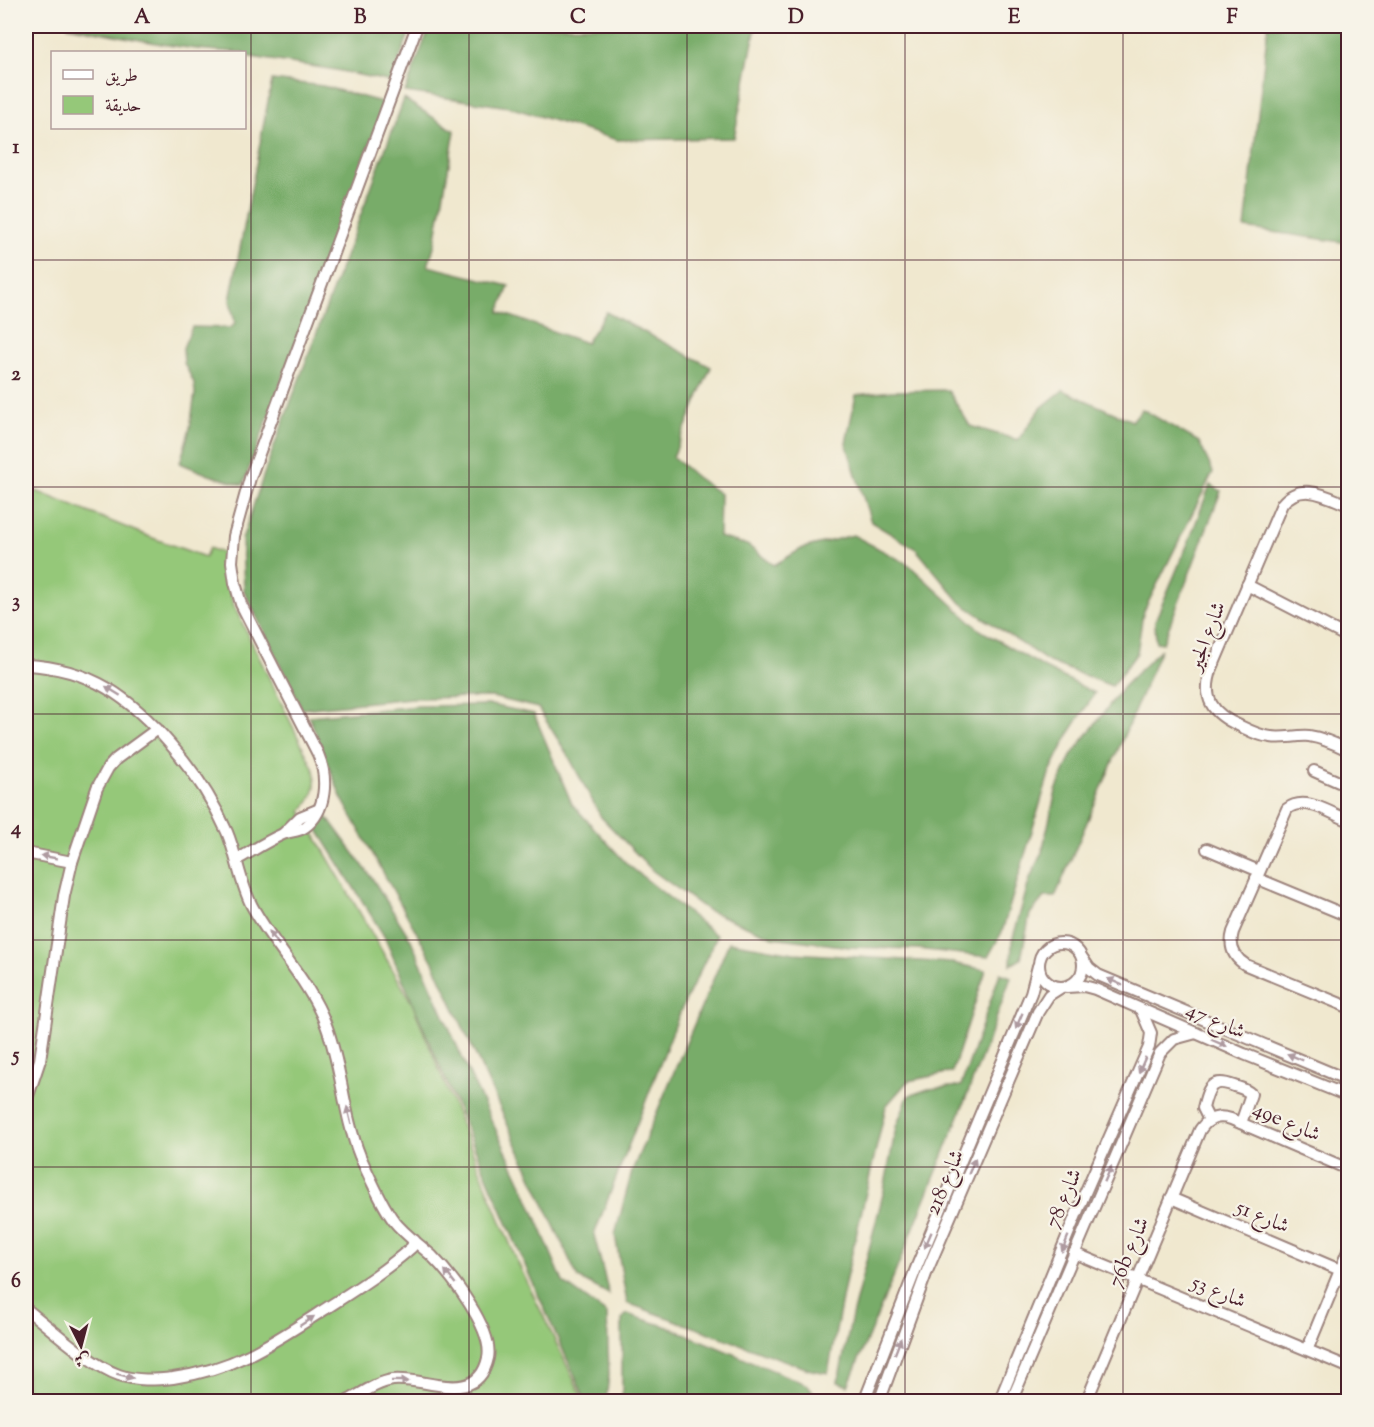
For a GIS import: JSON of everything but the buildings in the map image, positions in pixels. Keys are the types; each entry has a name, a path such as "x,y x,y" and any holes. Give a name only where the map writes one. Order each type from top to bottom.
{"street":[{"path":"238,859 284,834 298,831 305,826 312,820 325,787 322,765 241,604 232,573 234,536 250,478 417,26"},
{"name":"شارع الجير","path":"1348,505 1315,492 1302,491 1288,497 1278,511 1209,676 1208,693 1214,709 1227,720 1257,734 1276,738 1311,736 1348,750"},
{"path":"1278,511 1291,501 1304,497 1315,498 1348,511"},
{"path":"1247,585 1348,637"},
{"path":"26,665 62,669 97,682 126,700 181,756 205,791 224,825 238,859 252,906 308,988 322,1014 362,1160 390,1216 433,1257 451,1278 484,1331 489,1349 485,1367 479,1375 463,1386 445,1387 395,1380 382,1383 346,1401"},
{"path":"26,1102 40,1060 60,914 72,862 97,788 108,768 123,753 157,729"},
{"path":"1314,771 1348,786"},
{"path":"1348,818 1304,803 1292,805 1284,814 1232,937 1232,948 1237,958 1246,965 1348,1007"},
{"path":"1207,849 1348,916"},
{"path":"26,853 72,862"},
{"path":"864,1401 917,1266 1031,993 1041,954 1057,943 1076,948 1083,959 1082,974 1076,982 1064,987 1054,986 1043,979 1038,966"},
{"name":"شارع 47","path":"1083,959 1098,975 1348,1080"},
{"name":"شارع 47","path":"1064,987 1084,986 1095,989 1348,1096"},
{"name":"شارع 218","path":"879,1401 927,1271 1038,1012 1049,995 1064,987"},
{"name":"شارع 78","path":"999,1401 1149,1047 1151,1032 1141,1010"},
{"name":"شارع 78","path":"1011,1401 1160,1053 1174,1038 1196,1033"},
{"path":"1209,1120 1203,1108 1210,1087 1214,1083 1223,1082 1248,1090 1251,1094 1242,1123"},
{"name":"49e شارع","path":"1209,1120 1222,1116 1242,1123 1348,1169"},
{"name":"76b شارع","path":"1086,1401 1200,1130 1209,1120"},
{"name":"شارع 51","path":"1171,1198 1340,1270"},
{"path":"26,1309 100,1366 118,1375 148,1380 186,1376 237,1361 268,1346 367,1283 410,1249 414,1240"},
{"path":"1308,1348 1348,1251"},
{"name":"شارع 53","path":"1074,1253 1308,1348 1348,1367"},
{"path":"1055,1297 1050,1293 1057,1274 1056,1264"},
{"path":"1019,1383 1020,1372 1033,1337 1032,1333 1028,1332"}],"green space":[{"path":"67,26 412,26 391,82 336,70 246,56 246,51 177,46"},
{"path":"430,26 756,26 734,138 617,140 509,107 405,92"},
{"path":"1268,26 1348,26 1348,243 1245,228"},
{"path":"272,80 323,86 385,103 243,485 180,463 190,428 195,393 194,383 184,363 183,348 192,327 231,328 235,323 230,301"},
{"path":"404,99 455,131 435,243 428,266 509,286 499,312 586,343 606,312 711,367 673,457 720,494 719,537 747,545 774,565 803,548 853,535 908,564 980,630 1045,668 1095,693 1070,732 1049,774 1002,932 988,957 917,949 850,947 773,937 707,910 653,871 601,817 569,757 538,708 492,697 411,698 302,709 244,591 242,539 266,468"},
{"path":"948,390 970,426 1018,440 1041,408 1063,390 1132,421 1142,409 1199,442 1213,472 1143,613 1137,653 1112,686 1049,662 961,603 916,549 871,522 846,443 856,395 892,391"},
{"path":"1210,485 1221,491 1163,643 1156,642 1155,621"},
{"path":"26,487 205,557 209,548 225,554 228,586 234,606 314,770 314,792 301,811 412,1003 517,1261 584,1401 26,1401"},
{"path":"1161,649 1055,897 1044,897 1030,914 1021,959 1011,965 1012,941 1030,878 1042,852 1056,791 1071,756 1123,687"},
{"path":"491,705 534,714 572,804 627,864 717,936 681,1010 594,1235 609,1294 578,1278 433,962 341,797 309,716 418,706"},
{"path":"327,817 372,878 411,940 468,1071 526,1193 563,1282 607,1314 609,1375 606,1401 586,1401 531,1279 384,936 316,827"},
{"path":"729,942 794,953 952,963 986,970 952,1072 908,1081 886,1106 845,1283 828,1373 811,1370 627,1303 615,1235 632,1171"},
{"path":"1000,973 1011,977 992,1029 932,1183 848,1386 838,1382 884,1190 896,1127 908,1096 928,1089 961,1086"},
{"path":"627,1314 671,1328 808,1385 820,1401 622,1401 622,1319"}]}
